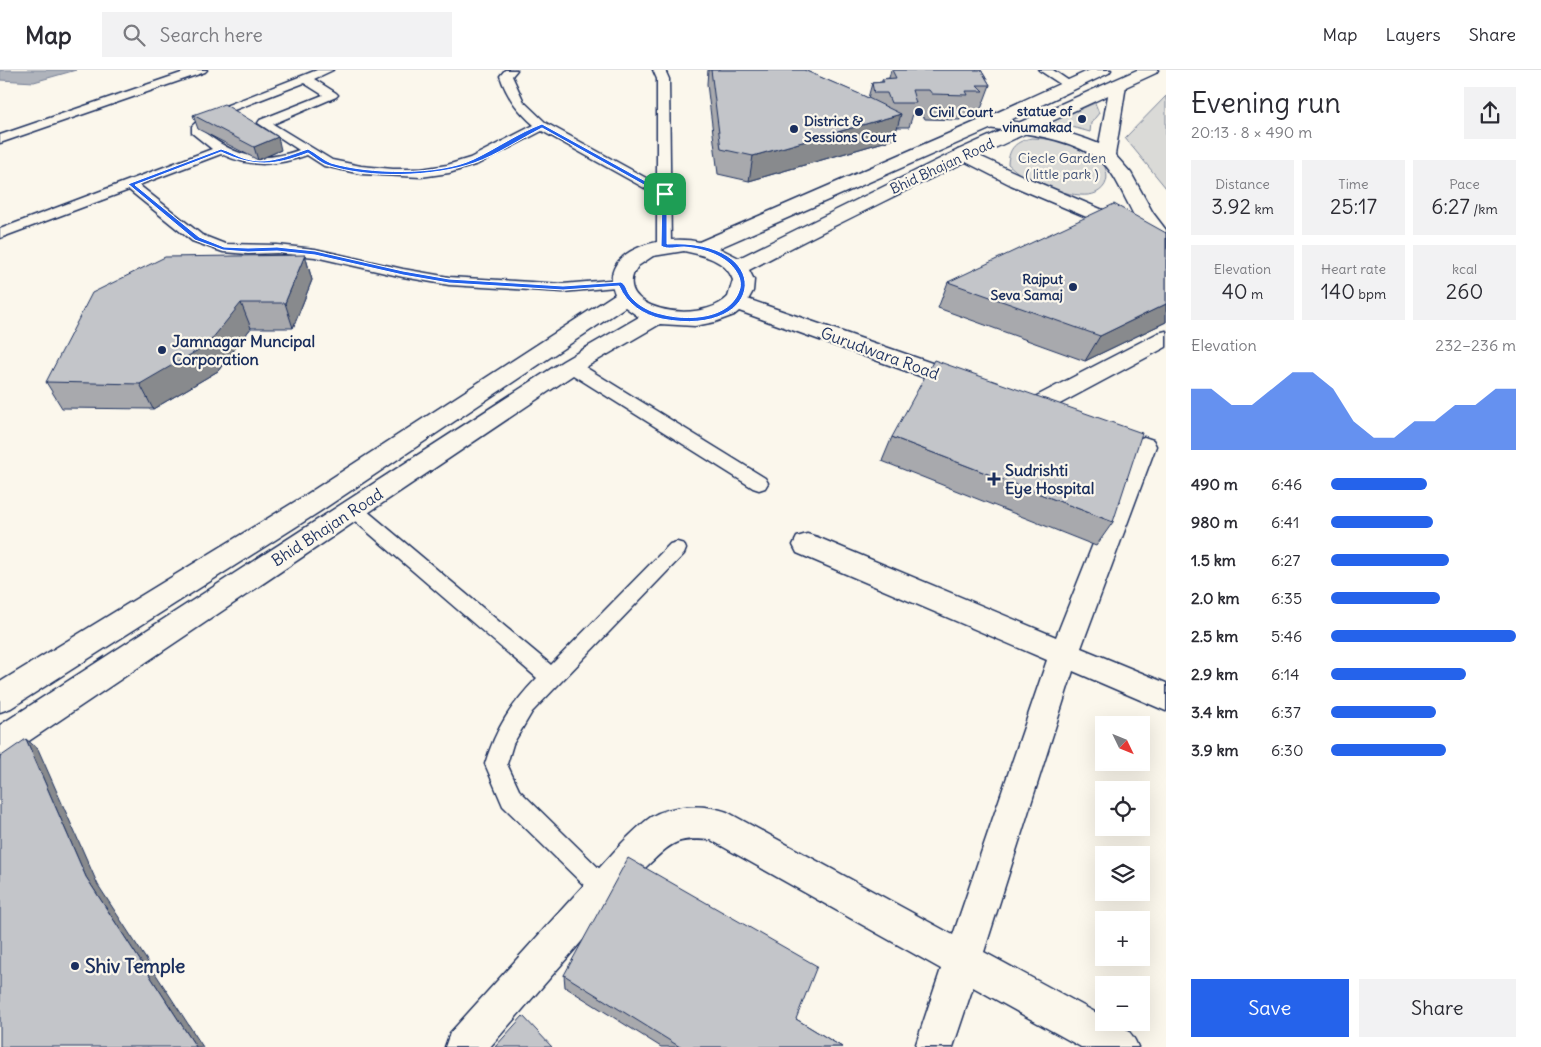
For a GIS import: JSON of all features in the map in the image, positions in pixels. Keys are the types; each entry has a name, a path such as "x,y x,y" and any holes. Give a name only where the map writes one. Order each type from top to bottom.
{"main road":[{"name":"Bhid Bhajan Road","path":"702,248 988,123 1103,70"},
{"name":"Bhid Bhajan Road","path":"737,268 823,222 964,154 1150,70"},
{"path":"1106,156 1118,85"},
{"path":"988,123 1024,128 1076,141 1106,156 1119,169 1150,225 1166,242"},
{"path":"964,154 1069,204 1166,242"},
{"path":"684,245 702,248 719,254 732,262 741,273 744,285 741,296 718,315 700,319 678,320 657,316 639,307 624,290 623,271 632,260 646,251 664,246 684,245"},
{"name":"Bhid Bhajan Road","path":"0,698 318,499 624,290"},
{"name":"Gurudwara Road","path":"736,302 986,391"},
{"name":"Bhid Bhajan Road","path":"0,743 571,366 657,316"},
{"path":"1060,417 1024,405 1166,338"},
{"path":"934,1047 1064,654 1146,447"},
{"path":"807,545 1166,696"},
{"path":"464,1047 634,855 664,828 692,822 715,824 1119,1047"}],"lane":[{"path":"0,139 201,70"},
{"path":"308,151 287,159 263,163 243,160 221,150 198,133 198,126 208,116 327,70"},
{"path":"511,70 506,76 510,93 524,111 542,126 665,194"},
{"path":"659,70 663,80 664,246"},
{"path":"1045,70 1069,85"},
{"path":"306,78 332,95 264,123 328,164 361,170 421,173 448,169 474,161 542,126"},
{"path":"0,234 221,150"},
{"path":"131,184 197,238 223,248 248,250 277,249 315,253 403,273 449,281 624,290"},
{"path":"571,366 759,483"},
{"path":"354,510 552,678"},
{"path":"604,889 510,798 496,764 503,740 525,705 677,549"}],"green space":[{"path":"1166,96 1166,188 1125,138"},
{"path":"1095,103 1099,113 1091,123 1090,132 1049,123"},
{"name":"Ciecle Garden ( little park )","path":"1031,138 1065,141 1090,149 1105,167 1107,174 1103,188 1089,195 1069,194 1048,188 1023,177 1008,164 1010,153 1014,146 1021,141"}],"shaded area":[{"path":"0,70 76,70 34,82 0,80"}],"building":[{"name":"District & Sessions Court","path":"711,70 804,70 901,114 753,156 721,149"},
{"path":"892,70 981,70 990,85 977,85 983,91 966,91 968,95 932,94 929,90 912,90 916,103 891,103 887,93 874,93 872,83 884,82 882,79 896,78"},
{"path":"224,104 278,137 254,147 193,115"},
{"name":"Rajput Seva Samaj","path":"1114,204 1166,233 1166,304 1100,336 948,282"},
{"path":"305,255 285,303 241,303 207,345 140,384 46,382 92,293 165,257"},
{"path":"934,360 1142,433 1113,522 892,437"},
{"name":"Shiv Temple","path":"26,739 86,877 196,1047 0,1047 0,757"},
{"path":"628,858 817,966 796,1019 842,1047 680,1047 564,975"},
{"path":"523,1016 552,1047 495,1047"}],"place":[{"name":"Civil Court","path":"919,112"},
{"name":"statue of vinumakad","path":"1082,119"},
{"name":"District & Sessions Court","path":"794,129"},
{"name":"Rajput Seva Samaj","path":"1073,287"},
{"name":"Jamnagar Muncipal Corporation","path":"162,350"},
{"name":"Sudrishti Eye Hospital","path":"994,479"},
{"name":"Shiv Temple","path":"75,966"}],"route":[{"path":"542,126 665,194 664,246 684,245 702,248 719,254 732,262 741,273 744,285 741,296 732,307 718,315 700,319 678,320 657,316 639,307 626,296 621,284 563,288 449,281 403,273 315,253 277,249 248,250 223,248 197,238 131,184 221,150 243,160 263,163 287,159 308,151 328,164 361,170 421,173 448,169 474,161 542,126"}]}
